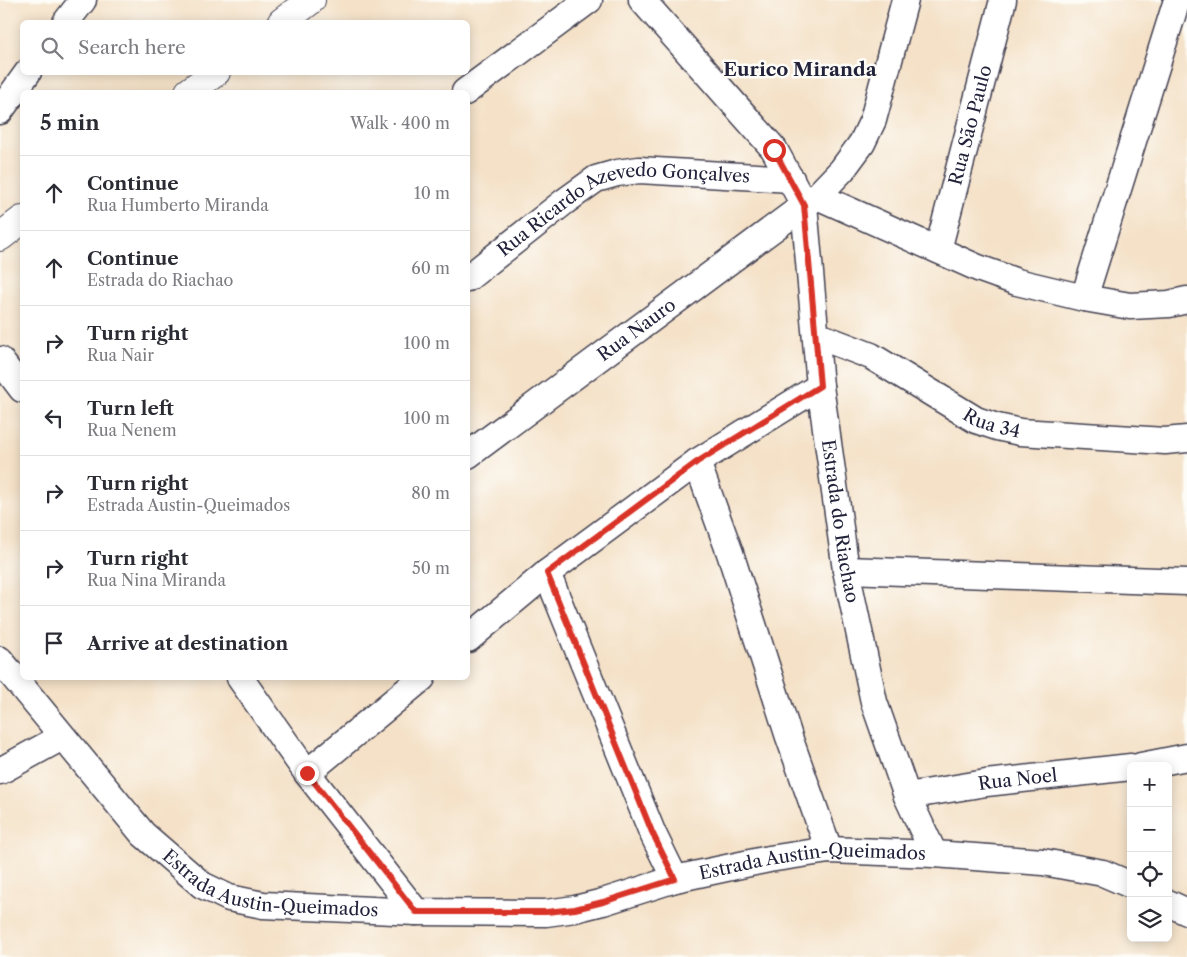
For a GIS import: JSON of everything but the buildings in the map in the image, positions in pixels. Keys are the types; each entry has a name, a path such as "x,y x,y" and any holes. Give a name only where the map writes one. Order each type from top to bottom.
{"street":[{"path":"68,20 83,0"},
{"path":"285,20 312,0"},
{"path":"468,90 589,0"},
{"name":"Estrada do Riachao","path":"642,0 769,143 791,179 810,200 820,386 846,570 874,702 907,796 934,854"},
{"path":"905,0 873,120 862,143 842,170 810,200 1017,282 1084,298 1130,306 1169,304 1187,300"},
{"name":"Rua São Paulo","path":"938,250 1003,0"},
{"path":"1084,298 1177,0"},
{"path":"0,111 26,75"},
{"path":"192,90 212,75"},
{"name":"Rua Ricardo Azevedo Gonçalves","path":"470,276 596,179 617,173 639,170 791,179"},
{"name":"Rua Nauro","path":"470,453 810,200"},
{"path":"0,238 20,222"},
{"name":"Rua 34","path":"816,336 871,356 976,420 997,427 1020,432 1146,440 1165,441 1187,438"},
{"path":"0,360 20,386"},
{"path":"470,637 547,573 697,462 820,386"},
{"path":"697,462 730,553 789,737 829,850"},
{"path":"846,570 1187,582"},
{"path":"547,573 652,832 675,879"},
{"name":"Estrada Austin-Queimados","path":"0,660 143,834 202,885 229,898 263,905 416,912 546,912 575,909 603,902 675,879 770,859 829,850 934,854 1044,862 1103,873 1127,883"},
{"path":"241,680 307,773 416,912"},
{"path":"307,773 420,680"},
{"path":"0,771 62,737"},
{"path":"1161,762 1187,757"},
{"name":"Rua Noel","path":"907,796 986,784 1127,767"},
{"path":"1172,905 1187,912"}],"district":[{"name":"Eurico Miranda","path":"800,69"}],"route":[{"path":"307,773 416,912 546,912 575,909 675,879 652,832 547,573 697,462 820,386 804,205 774,150"}]}
